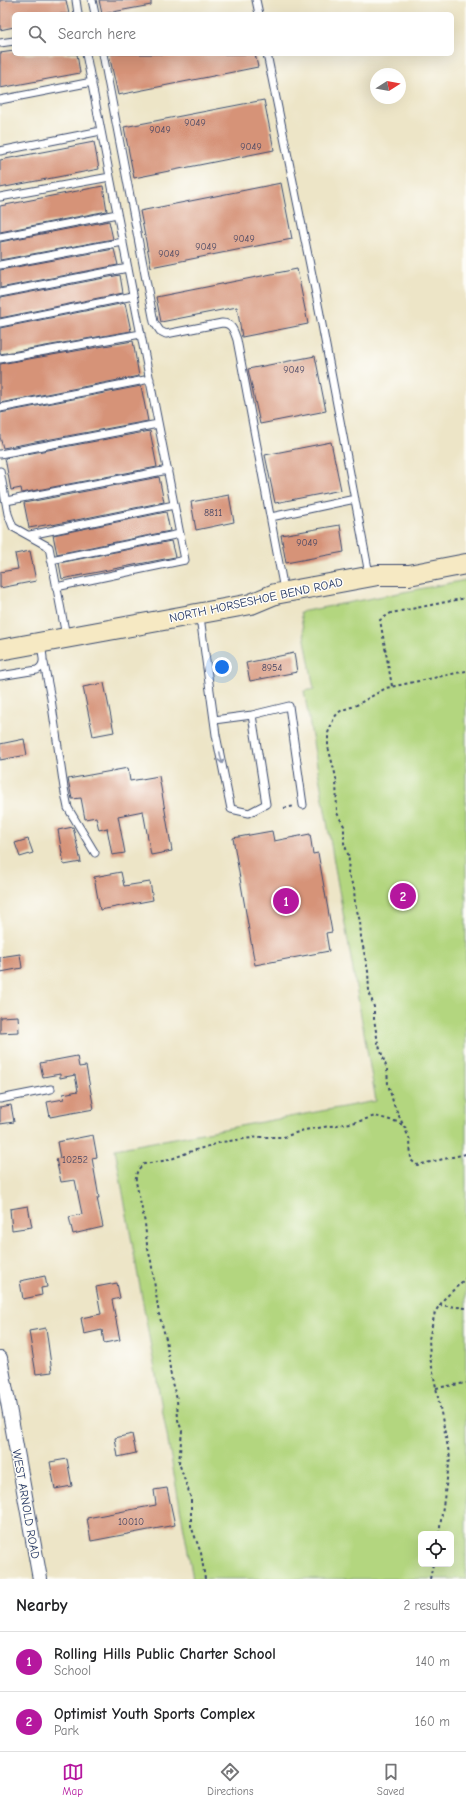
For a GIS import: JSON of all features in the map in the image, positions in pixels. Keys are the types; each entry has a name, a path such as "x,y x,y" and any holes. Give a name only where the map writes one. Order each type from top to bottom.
{"street":[{"name":"NORTH HORSESHOE BEND ROAD","path":"0,650 251,604 275,594 285,592 378,575 409,575 466,564"},
{"name":"WEST ARNOLD ROAD","path":"0,1358 40,1579"}],"lane":[{"path":"76,0 78,12"},
{"path":"92,0 95,12"},
{"path":"256,0 259,12"},
{"path":"0,43 12,41"},
{"path":"56,587 185,560 86,56"},
{"path":"103,56 154,322 160,331 166,334 222,323 227,323 232,328 237,340 285,592"},
{"path":"267,56 319,309 370,577"},
{"path":"0,100 92,82"},
{"path":"0,151 101,131"},
{"path":"0,197 110,177"},
{"path":"0,237 117,214"},
{"path":"0,266 123,242"},
{"path":"0,293 128,268"},
{"path":"0,323 133,296"},
{"path":"0,359 141,334"},
{"path":"0,408 150,379"},
{"path":"0,454 158,424"},
{"path":"4,506 168,470"},
{"path":"0,471 4,506 13,526 49,547 66,638"},
{"path":"271,517 355,499"},
{"path":"30,535 174,505"},
{"path":"51,560 180,534"},
{"path":"194,614 202,624 214,720 231,809 249,813 266,804 252,715"},
{"path":"40,643 68,808 95,852"},
{"path":"0,676 37,670 41,668 44,662"},
{"path":"214,720 252,715 289,706 303,805"},
{"path":"0,1099 51,1089"}],"path":[{"path":"392,686 380,620 391,614 466,598"},
{"path":"466,671 392,686 355,706 342,710 334,718 330,727 328,747 336,777 337,813 344,826 344,843 349,857 348,874 354,888 355,904 360,921 361,937 374,1007 374,1019 378,1043 387,1068 388,1084 394,1105 406,1128 410,1140 411,1160 417,1165 466,1154"},
{"path":"205,1579 201,1553 191,1526 191,1498 179,1463 182,1431 178,1420 177,1399 172,1383 166,1339 160,1319 147,1245 145,1223 135,1176 144,1164 169,1160 188,1152 222,1142 259,1137 284,1137 304,1130 357,1122 375,1116 398,1122 406,1128"},
{"path":"439,1531 450,1458 429,1350 429,1339 433,1319 440,1305 466,1278"},
{"path":"440,1305 466,1308"},
{"path":"436,1388 466,1383"},
{"path":"430,1579 432,1567"}],"green space":[{"path":"466,580 466,1579 193,1579 115,1149 376,1101 304,691 314,689 300,612"}],"building":[{"path":"0,0 66,0 69,12 12,12 12,27 0,30"},
{"path":"99,0 151,0 151,5 113,12 102,12"},
{"path":"12,51 12,56 77,56 80,73 0,88 0,53"},
{"path":"109,56 255,56 258,67 118,95"},
{"path":"264,100 274,150 134,178 124,127"},
{"path":"94,142 99,169 0,188 0,160"},
{"path":"281,183 292,239 151,267 140,211"},
{"path":"103,186 107,211 0,232 0,206"},
{"path":"109,221 113,239 0,260 0,242"},
{"path":"114,249 118,265 0,288 0,270"},
{"path":"297,269 308,324 242,337 237,307 161,322 156,297"},
{"path":"120,275 123,293 0,318 0,298"},
{"path":"125,303 131,331 0,354 0,328"},
{"path":"133,341 139,376 0,403 0,364"},
{"path":"315,356 326,411 260,424 248,369"},
{"path":"141,386 148,421 3,448 0,437 0,413"},
{"path":"150,431 157,467 22,493 21,488 11,490 5,458"},
{"path":"331,442 341,490 275,503 265,455"},
{"path":"159,477 164,502 52,525 29,528 24,503"},
{"path":"229,495 234,522 196,530 191,502"},
{"path":"166,512 170,531 57,554 53,535"},
{"path":"340,525 344,552 286,563 281,535"},
{"path":"171,541 175,557 62,579 59,563"},
{"path":"30,551 36,581 0,588 0,572 18,569 15,554"},
{"path":"294,653 297,672 250,681 246,663"},
{"path":"104,683 114,732 93,736 83,687"},
{"path":"24,739 27,755 0,760 0,744"},
{"path":"128,768 130,781 159,776 172,851 151,855 143,811 118,816 125,853 112,855 107,828 99,830 96,817 85,819 81,798 72,799 68,779"},
{"path":"73,827 81,862 64,865 58,830"},
{"path":"272,831 274,841 310,834 313,854 318,853 332,932 326,933 329,951 255,965 233,838"},
{"path":"28,839 33,853 20,857 15,843"},
{"path":"121,872 124,886 150,882 153,900 100,910 94,877"},
{"path":"20,954 22,968 1,972 0,957"},
{"path":"18,1016 19,1032 0,1033 0,1017"},
{"path":"77,1056 79,1067 86,1066 94,1109 50,1117 47,1102 64,1099 63,1094 78,1091 75,1075 60,1078 60,1074 43,1077 40,1063"},
{"path":"11,1105 14,1122 0,1124 0,1107"},
{"path":"93,1135 97,1157 92,1158 99,1198 97,1198 103,1227 73,1234 69,1217 82,1214 75,1180 61,1182 56,1159 60,1158 57,1142"},
{"path":"28,1206 32,1227 12,1230 10,1209"},
{"path":"45,1276 47,1287 41,1288 42,1295 23,1299 20,1281"},
{"path":"117,1283 120,1298 112,1300 120,1340 104,1343 102,1330 84,1334 81,1318 101,1314 96,1287"},
{"path":"46,1328 52,1372 36,1374 29,1331"},
{"path":"132,1434 136,1453 118,1457 115,1438"},
{"path":"67,1459 72,1486 55,1489 50,1462"},
{"path":"167,1488 175,1525 91,1541 87,1518 156,1505 154,1490"}],"place":[{"name":"Optimist Youth Sports Complex","path":"403,896"},
{"name":"Rolling Hills Public Charter School","path":"286,901"}]}
